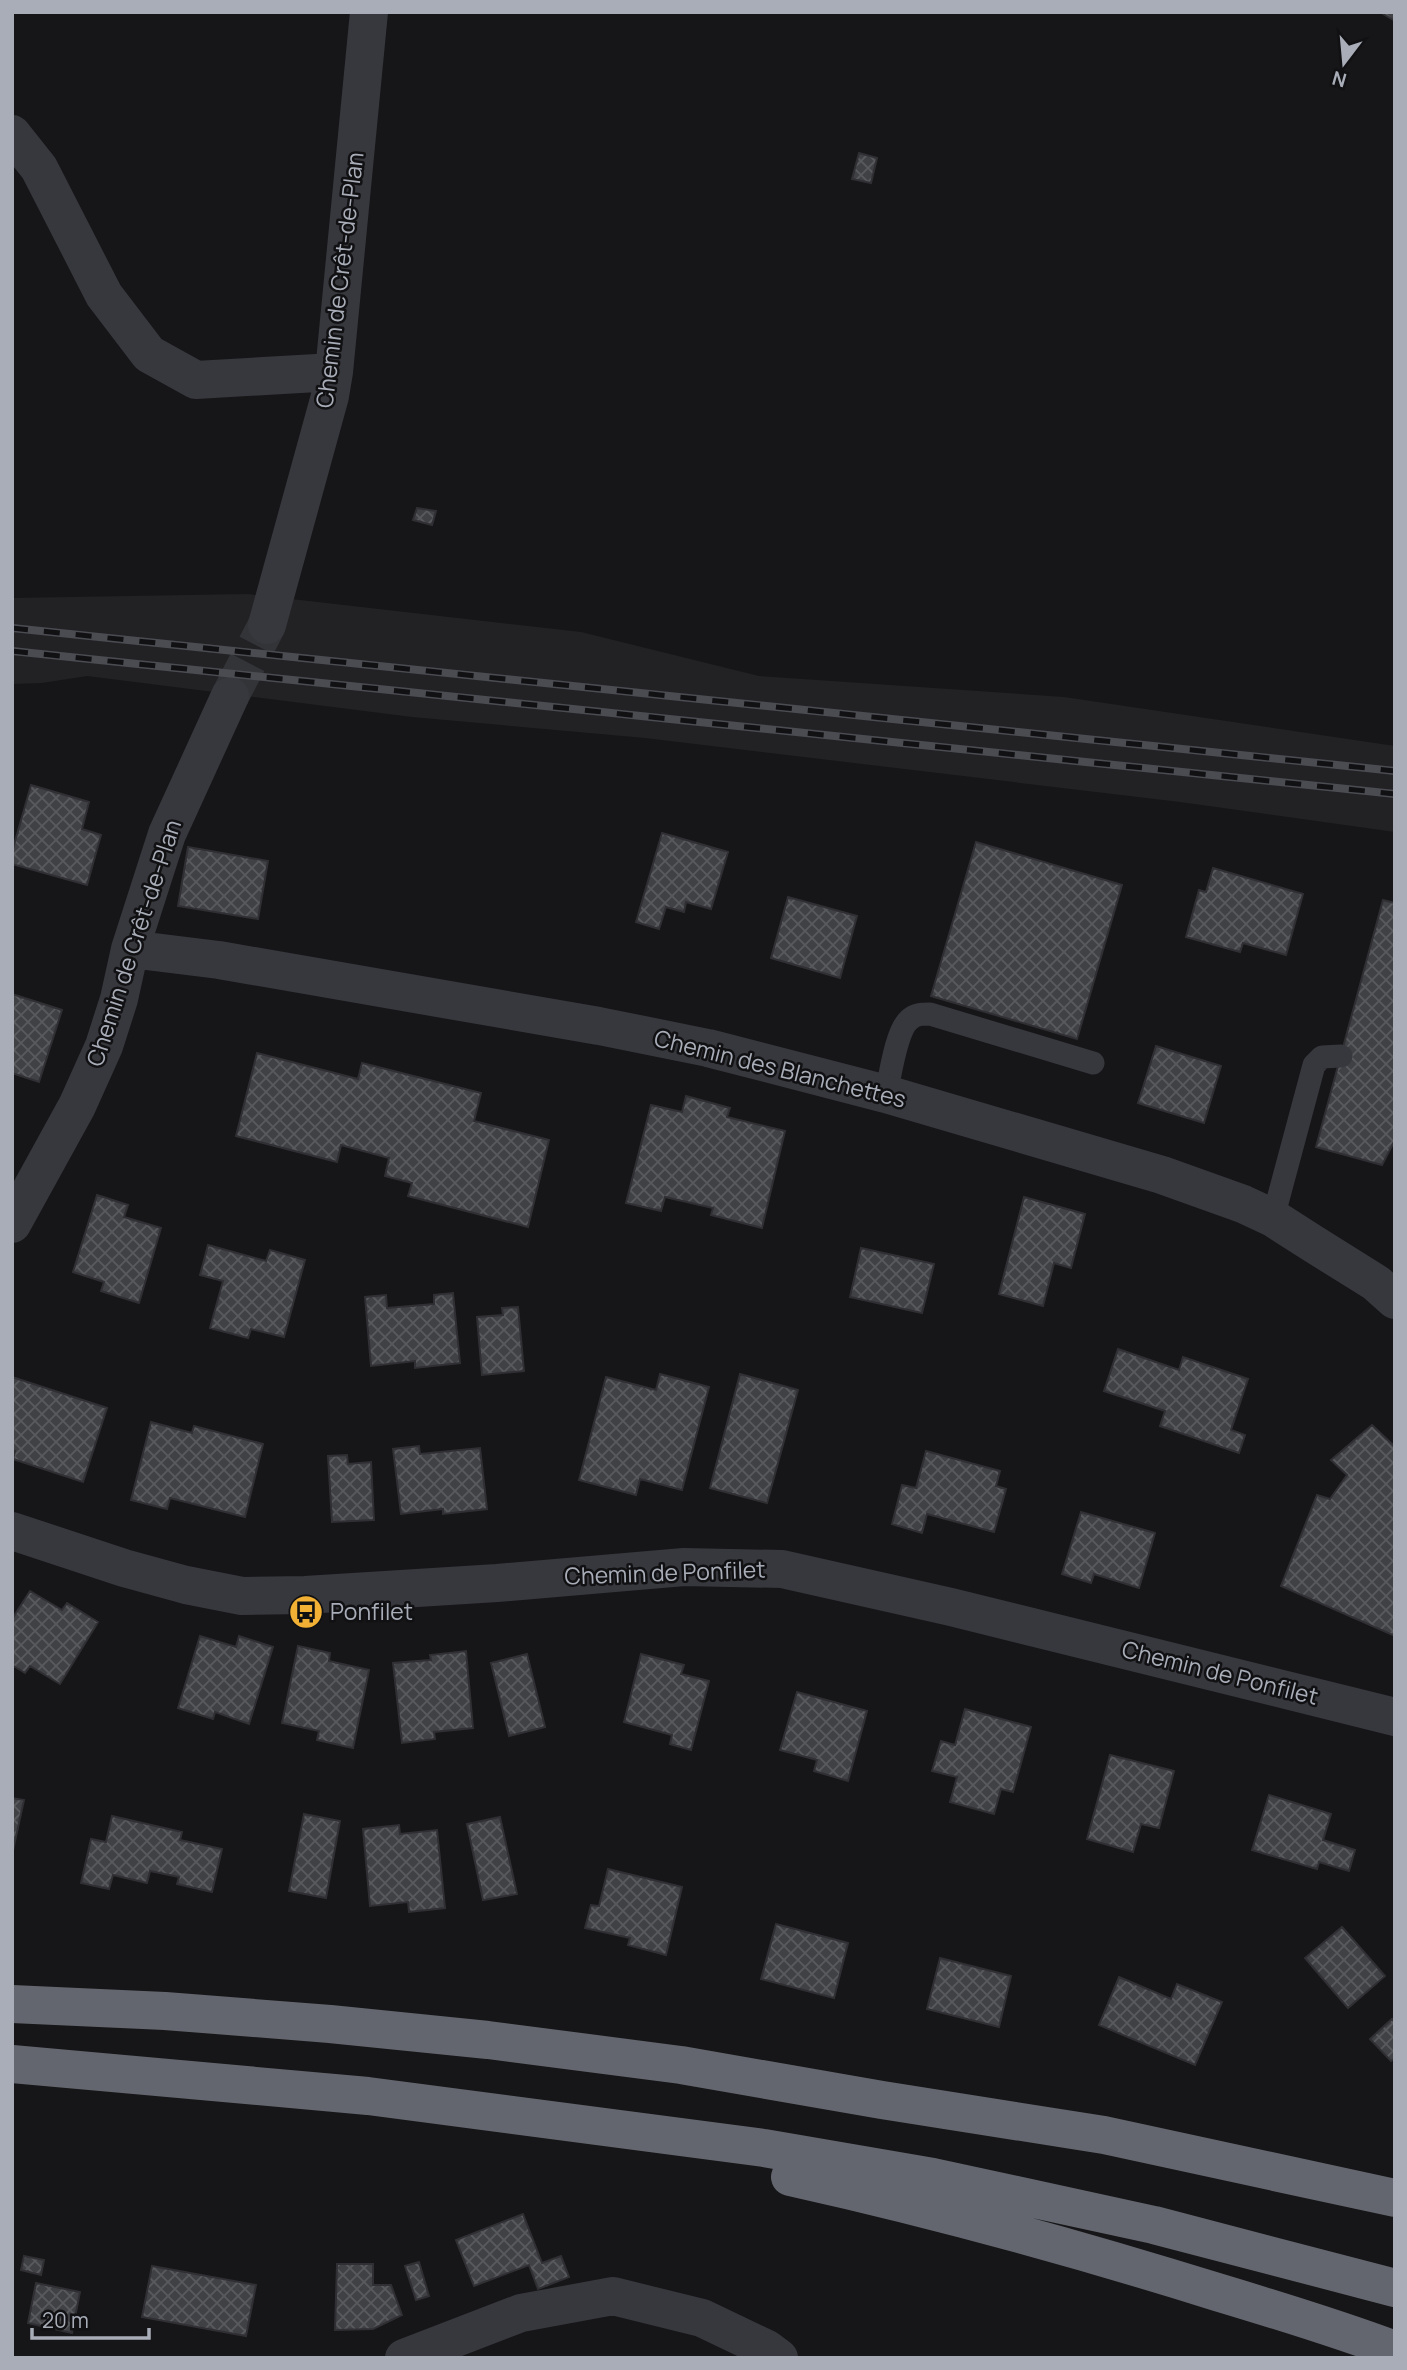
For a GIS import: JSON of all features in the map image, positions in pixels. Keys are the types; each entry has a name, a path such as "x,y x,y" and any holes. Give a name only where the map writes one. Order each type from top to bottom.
{"highway":[{"path":"12,2004 165,2011 330,2024 488,2040 681,2065 1104,2135 1395,2198"},
{"path":"12,2064 354,2095 764,2148 933,2177 1154,2225 1395,2288"},
{"path":"511,2116 950,2214 1150,2271 1395,2350"}],"street":[{"name":"Chemin de Crêt-de-Plan","path":"267,625 330,396 334,372 369,12"},
{"path":"12,134 39,168 104,295 149,354 196,380 334,372"},
{"name":"Chemin de Crêt-de-Plan","path":"12,1224 22,1183 77,1106 104,1046 119,999 130,949 167,834 230,696"},
{"name":"Chemin des Blanchettes","path":"130,949 219,960 599,1026 708,1048 886,1094 1162,1175 1243,1204 1273,1218 1376,1283 1395,1300"},
{"name":"Chemin de Ponfilet","path":"12,1531 186,1586 242,1595 305,1595 484,1584 684,1567 782,1569 951,1607 1395,1717"},
{"path":"404,2358 521,2313 614,2296 702,2318 767,2349 779,2358"}],"lane":[{"path":"886,1094 902,1030 909,1020 919,1014 930,1014 1093,1063"},
{"path":"1273,1218 1314,1065 1322,1057 1341,1056"}],"shaded area":[{"path":"248,594 581,632 759,676 1064,697 1395,746 1395,832 1180,802 645,738 412,717 87,676 42,683 12,684 12,598"}],"building":[{"path":"1380,12 1395,12 1395,21"},
{"path":"859,153 877,158 871,183 852,179"},
{"path":"417,508 436,511 432,525 413,520"},
{"path":"31,785 89,802 82,829 101,835 87,885 12,864 12,852"},
{"path":"662,833 728,852 711,909 686,902 684,912 666,907 659,929 636,922"},
{"path":"976,842 1122,885 1077,1039 931,996"},
{"path":"188,847 268,861 258,919 178,906"},
{"path":"1213,868 1303,894 1286,955 1243,943 1240,952 1186,937 1199,890 1206,892"},
{"path":"788,897 857,916 840,978 771,958"},
{"path":"1383,900 1395,903 1395,1140 1382,1165 1316,1147"},
{"path":"12,994 62,1010 39,1082 12,1073"},
{"path":"1156,1046 1221,1066 1204,1123 1138,1103"},
{"path":"257,1053 358,1079 362,1063 481,1093 474,1121 549,1140 528,1227 408,1196 412,1183 385,1176 389,1158 341,1145 337,1162 236,1136"},
{"path":"686,1096 730,1108 727,1117 785,1131 762,1228 711,1215 713,1208 665,1197 661,1211 626,1203 651,1105 682,1112"},
{"path":"97,1195 128,1205 124,1217 161,1228 139,1303 101,1291 104,1282 73,1272"},
{"path":"1024,1197 1085,1214 1071,1268 1054,1263 1043,1306 999,1294"},
{"path":"208,1245 266,1261 270,1250 305,1260 284,1337 251,1329 248,1338 210,1328 223,1281 200,1275"},
{"path":"861,1248 934,1264 922,1313 850,1297"},
{"path":"453,1293 460,1363 415,1368 415,1361 371,1366 365,1297 386,1295 387,1308 434,1304 434,1295"},
{"path":"518,1307 524,1371 482,1375 477,1317 503,1315 502,1308"},
{"path":"1118,1349 1179,1370 1183,1357 1248,1379 1231,1430 1245,1435 1239,1453 1160,1426 1165,1411 1104,1391"},
{"path":"660,1374 709,1387 682,1490 640,1479 636,1495 579,1480 606,1377 656,1390"},
{"path":"740,1374 798,1390 767,1503 710,1488"},
{"path":"12,1377 107,1408 83,1482 13,1459"},
{"path":"151,1422 192,1433 194,1426 263,1444 245,1517 170,1498 167,1509 131,1500"},
{"path":"1372,1425 1395,1447 1395,1636 1281,1586 1317,1495 1330,1499 1347,1475 1331,1460"},
{"path":"419,1446 420,1454 480,1448 487,1509 443,1514 443,1509 401,1514 393,1449"},
{"path":"926,1451 1000,1471 996,1486 1006,1489 994,1532 927,1514 922,1533 892,1524 902,1485 916,1488"},
{"path":"347,1455 348,1464 371,1462 374,1520 332,1522 328,1456"},
{"path":"1081,1512 1155,1533 1139,1588 1094,1574 1091,1583 1062,1574"},
{"path":"30,1591 62,1610 67,1603 98,1622 60,1684 30,1666 25,1673 12,1665 12,1619"},
{"path":"200,1636 236,1647 239,1636 273,1647 249,1724 215,1712 213,1719 178,1708"},
{"path":"298,1646 330,1653 329,1661 369,1670 353,1748 317,1740 319,1731 282,1723"},
{"path":"466,1651 473,1728 434,1732 435,1739 402,1743 393,1663 431,1660 430,1655"},
{"path":"527,1654 545,1727 509,1736 491,1663"},
{"path":"641,1654 684,1665 681,1674 709,1681 691,1750 670,1744 672,1735 624,1722"},
{"path":"797,1692 867,1711 848,1781 814,1771 817,1760 780,1750"},
{"path":"965,1709 1031,1727 1013,1792 1001,1789 994,1814 950,1802 957,1777 932,1771 941,1741 955,1745"},
{"path":"1110,1755 1174,1771 1159,1828 1141,1824 1133,1852 1087,1839"},
{"path":"1269,1795 1331,1814 1323,1840 1355,1850 1349,1871 1319,1862 1317,1869 1252,1850"},
{"path":"12,1798 24,1800 12,1855"},
{"path":"304,1814 340,1821 326,1898 289,1891"},
{"path":"112,1816 182,1832 180,1840 222,1849 212,1892 177,1884 179,1877 150,1871 147,1883 113,1875 109,1889 81,1883 91,1839 106,1842"},
{"path":"500,1817 517,1894 483,1900 467,1824"},
{"path":"399,1825 400,1834 437,1830 445,1908 409,1912 408,1902 370,1906 363,1829"},
{"path":"608,1869 682,1887 666,1955 628,1945 630,1938 585,1928 591,1905 599,1906"},
{"path":"776,1924 848,1943 834,1998 761,1979"},
{"path":"1342,1927 1385,1976 1348,2008 1305,1958"},
{"path":"940,1958 1011,1976 999,2027 927,2009"},
{"path":"1119,1977 1171,1999 1177,1984 1222,2002 1195,2065 1099,2025"},
{"path":"1392,2019 1395,2022 1395,2058 1391,2061 1370,2039"},
{"path":"523,2214 542,2263 561,2256 569,2277 538,2289 529,2265 474,2286 456,2240"},
{"path":"24,2256 44,2260 41,2275 21,2270"},
{"path":"419,2262 429,2296 416,2300 405,2266"},
{"path":"337,2264 373,2264 373,2285 391,2285 402,2315 373,2329 335,2330"},
{"path":"152,2266 256,2285 246,2336 142,2317"},
{"path":"36,2283 80,2292 72,2333 28,2323"}],"tunnel":[{"path":"230,696 267,625"}],"railway":[{"path":"12,628 1395,771"},
{"path":"12,651 1395,794"}],"place":[{"name":"Ponfilet","path":"306,1612"}]}
